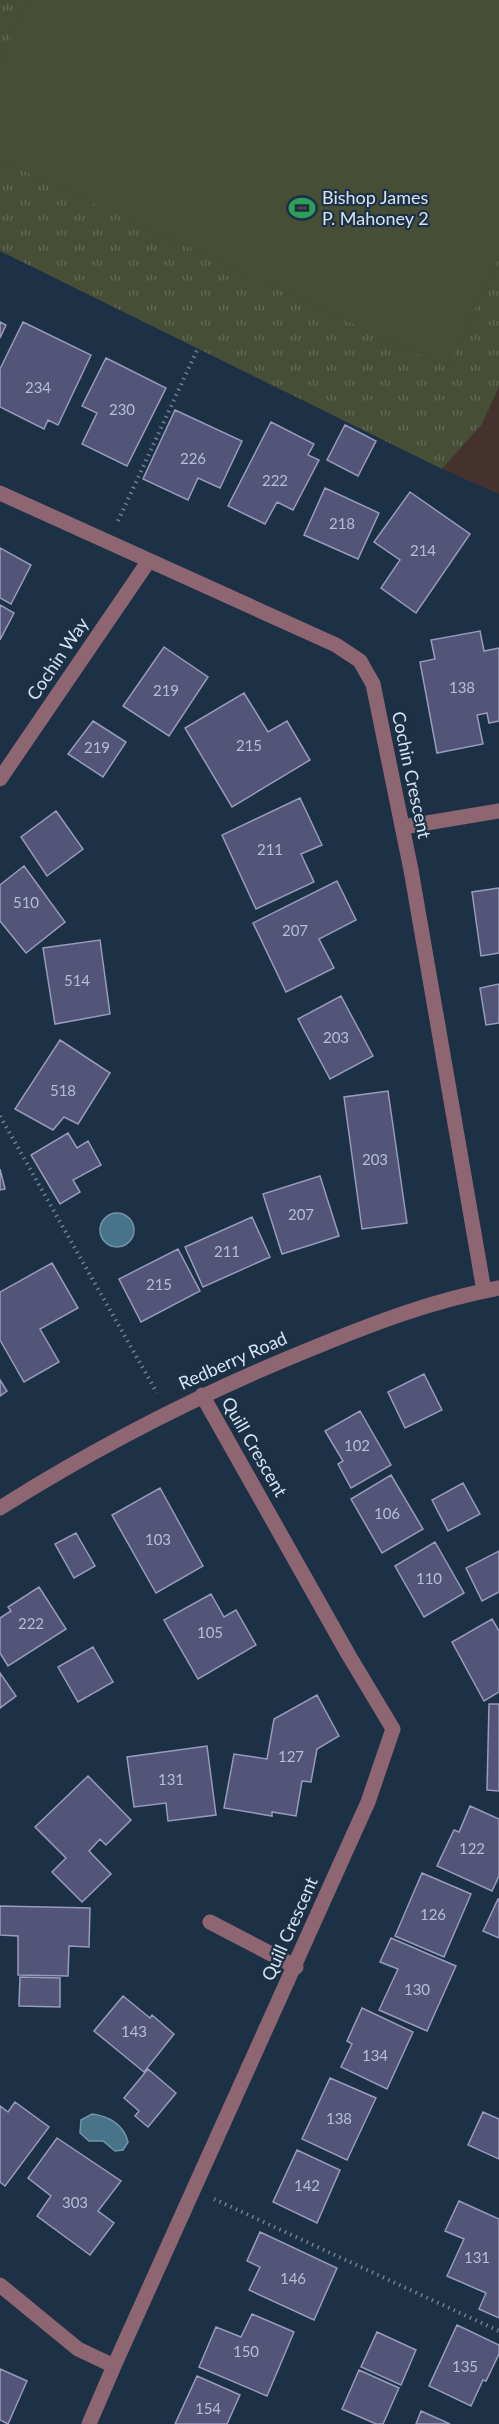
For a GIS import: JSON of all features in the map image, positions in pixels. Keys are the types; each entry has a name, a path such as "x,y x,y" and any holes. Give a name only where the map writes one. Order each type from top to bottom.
{"street":[{"name":"Cochin Crescent","path":"0,493 148,562 336,645 360,660 373,684 403,827 491,1289"},
{"name":"Cochin Way","path":"0,779 148,562"},
{"path":"403,827 499,811"},
{"name":"Redberry Road","path":"0,1508 167,1412 202,1395 394,1315 491,1289"},
{"name":"Quill Crescent","path":"88,2424 296,1967 368,1802 393,1729 348,1654 202,1395"},
{"path":"210,1922 296,1967"},
{"path":"0,2285 78,2349 114,2366"}],"path":[{"path":"123,513 198,348"},
{"path":"0,1116 148,1375"},
{"path":"220,2203 499,2331"}],"shaded area":[{"path":"499,387 499,494 442,469 482,424"}],"green space":[{"name":"Bishop James P. Mahoney 2","path":"0,0 499,0 499,387 482,424 442,469 0,251"},
{"name":"Bishop James P. Mahoney 2","path":"29,0 499,0 499,257 448,368 0,160 0,62"}],"water":[{"path":"117,1213 129,1218 134,1230 129,1242 117,1247 105,1242 100,1230 105,1218"},
{"path":"92,2114 110,2119 119,2126 128,2142 123,2150 115,2151 103,2141 89,2141 80,2133 81,2120"}],"building":[{"path":"0,322 6,325 0,338"},
{"path":"23,322 91,355 58,425 48,420 44,429 0,407 0,369"},
{"path":"106,358 166,388 127,466 82,444 97,413 82,406"},
{"path":"175,410 242,441 220,488 198,478 188,500 143,479"},
{"path":"271,422 314,444 308,455 319,460 293,510 277,502 265,524 228,506"},
{"path":"345,425 376,441 358,476 327,460"},
{"path":"325,488 379,513 358,559 304,535"},
{"path":"410,492 470,534 416,613 381,588 400,560 374,542"},
{"path":"0,548 31,565 11,604 0,598"},
{"path":"0,605 14,613 0,640"},
{"path":"480,631 484,651 499,648 499,721 489,723 487,713 477,715 483,744 437,753 420,662 435,659 431,640"},
{"path":"164,647 208,677 169,736 123,706"},
{"path":"244,693 268,732 287,721 310,760 232,807 185,728"},
{"path":"93,721 126,742 103,777 68,754"},
{"path":"300,798 322,845 301,854 314,882 256,909 222,835"},
{"path":"56,811 83,849 47,876 21,837"},
{"path":"24,866 65,922 26,953 0,921 0,885"},
{"path":"337,881 356,920 319,939 334,968 286,992 253,923"},
{"path":"499,888 499,953 481,956 472,892"},
{"path":"100,940 110,1014 55,1024 43,948"},
{"path":"499,984 499,1023 486,1025 480,988"},
{"path":"341,996 373,1056 330,1079 298,1019"},
{"path":"60,1040 110,1073 78,1124 64,1117 53,1130 15,1109"},
{"path":"388,1091 407,1223 362,1229 344,1097"},
{"path":"68,1133 77,1148 88,1141 101,1165 73,1180 80,1192 60,1204 31,1155"},
{"path":"0,1169 5,1189 0,1190"},
{"path":"320,1176 339,1236 282,1254 263,1194"},
{"path":"252,1217 270,1257 203,1287 185,1247"},
{"path":"178,1249 200,1291 141,1322 119,1279"},
{"path":"52,1263 78,1308 40,1329 59,1362 24,1382 0,1340 0,1292"},
{"path":"424,1374 442,1410 405,1428 388,1392"},
{"path":"0,1380 7,1391 0,1396"},
{"path":"360,1411 391,1465 351,1488 338,1464 343,1461 325,1431"},
{"path":"391,1475 423,1529 382,1553 351,1499"},
{"path":"463,1483 480,1514 448,1531 432,1500"},
{"path":"160,1488 203,1566 156,1593 112,1515"},
{"path":"76,1533 95,1566 74,1578 55,1544"},
{"path":"435,1542 464,1593 424,1617 395,1566"},
{"path":"499,1551 499,1592 482,1601 466,1568"},
{"path":"39,1587 66,1629 8,1666 0,1653 0,1618 11,1611 8,1607"},
{"path":"211,1594 224,1617 236,1610 256,1645 198,1679 164,1620"},
{"path":"492,1619 499,1631 499,1692 484,1701 452,1642"},
{"path":"93,1647 113,1682 78,1702 58,1667"},
{"path":"0,1673 16,1696 0,1708"},
{"path":"317,1695 339,1736 317,1749 311,1782 302,1781 296,1816 272,1812 272,1816 224,1808 234,1754 267,1759 274,1719"},
{"path":"489,1704 499,1704 499,1791 487,1790"},
{"path":"207,1746 216,1815 168,1821 166,1803 134,1807 127,1757"},
{"path":"88,1776 131,1820 106,1845 100,1839 89,1851 111,1874 82,1902 52,1872 66,1858 35,1827"},
{"path":"470,1806 499,1819 499,1876 492,1891 437,1866 454,1830 459,1832"},
{"path":"422,1873 471,1894 444,1957 395,1936"},
{"path":"499,1899 499,1938 483,1931"},
{"path":"0,1906 90,1908 89,1947 69,1946 68,1976 18,1975 18,1936 0,1935"},
{"path":"391,1938 456,1966 427,2031 379,2010 398,1969 380,1962"},
{"path":"20,1977 60,1978 60,2007 19,2006"},
{"path":"123,1996 150,2018 152,2015 174,2034 144,2072 94,2031"},
{"path":"362,2008 413,2032 387,2089 341,2067 352,2044 347,2041"},
{"path":"148,2069 176,2093 148,2127 135,2116 139,2111 124,2098"},
{"path":"330,2078 376,2098 347,2160 302,2139"},
{"path":"15,2102 49,2127 5,2186 0,2182 0,2106 8,2112"},
{"path":"483,2112 499,2119 499,2159 468,2145"},
{"path":"57,2138 121,2181 98,2211 114,2223 90,2255 37,2216 51,2196 28,2178"},
{"path":"297,2150 340,2170 317,2223 273,2202"},
{"path":"459,2201 499,2219 499,2318 479,2309 486,2293 447,2276 464,2239 445,2231"},
{"path":"260,2232 337,2268 314,2320 249,2290 260,2267 247,2261"},
{"path":"252,2314 294,2332 267,2396 199,2367 216,2327 241,2337"},
{"path":"457,2325 499,2345 499,2354 471,2406 429,2386"},
{"path":"377,2332 416,2350 401,2385 361,2367"},
{"path":"0,2369 27,2381 8,2424 0,2420"},
{"path":"359,2370 399,2388 383,2424 376,2424 342,2409"},
{"path":"197,2376 240,2395 227,2424 175,2424"},
{"path":"421,2411 450,2424 416,2424"}],"place":[{"name":"Bishop James P. Mahoney 2","path":"302,208"}]}
